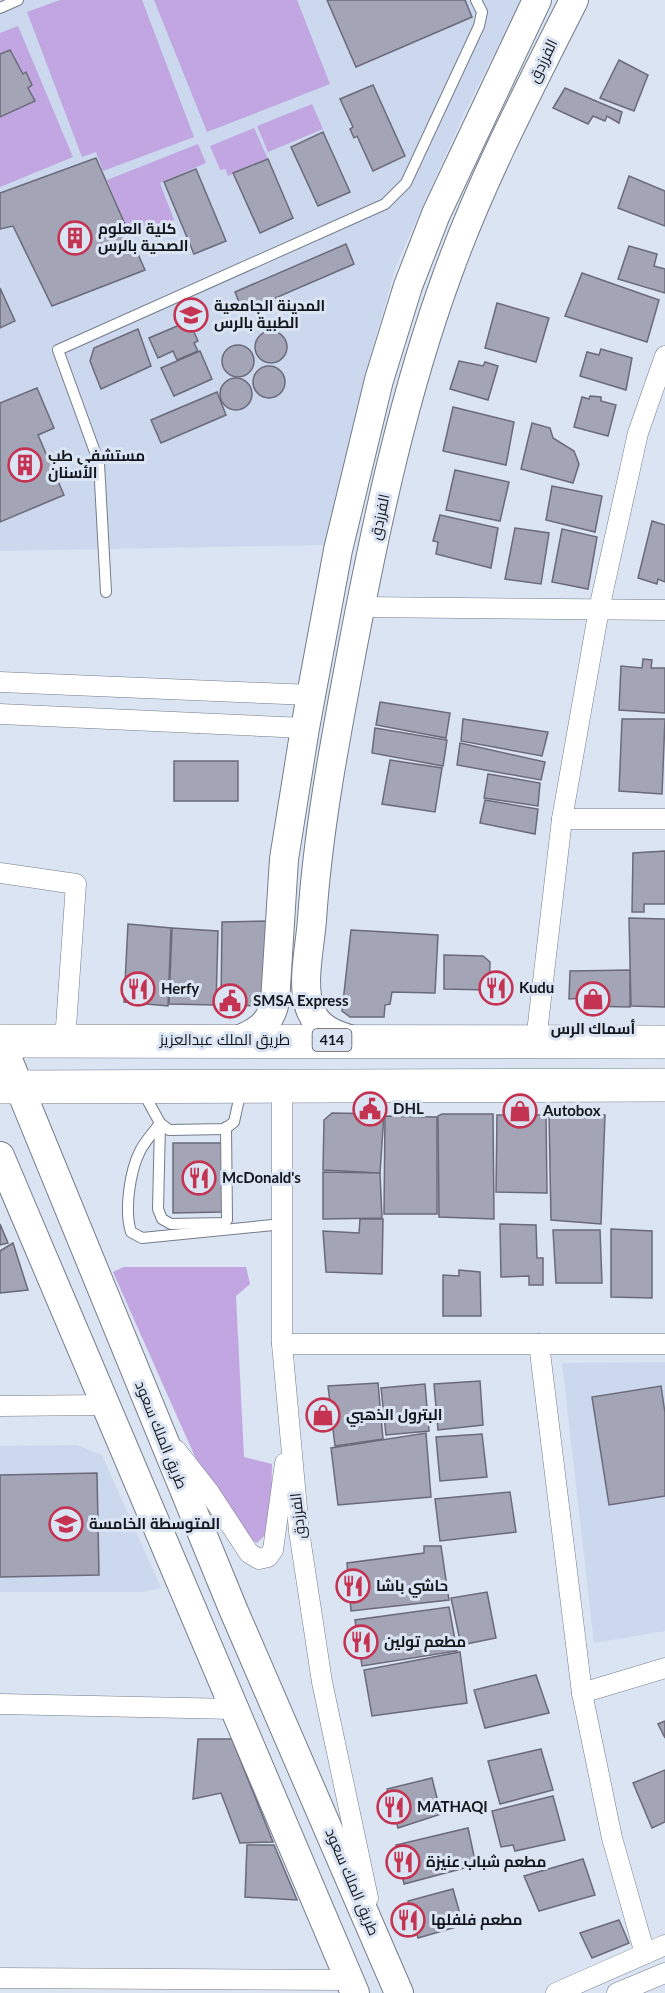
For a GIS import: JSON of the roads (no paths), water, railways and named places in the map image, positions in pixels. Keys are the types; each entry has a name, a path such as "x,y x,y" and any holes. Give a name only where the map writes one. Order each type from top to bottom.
{"highway":[{"name":"طريق الملك عبدالعزيز","path":"0,1041 665,1042"},
{"path":"9,1086 665,1085"}],"street":[{"path":"238,1040 252,1034 267,1023 275,1002 284,859 305,728 341,539 379,380 408,286 436,214 537,0"},
{"name":"الفرزدق","path":"352,1040 321,1026 314,1018 307,994 315,868 360,608 410,390 448,273 492,166 574,0"},
{"path":"536,1041 562,819 599,609 638,433 665,356"},
{"path":"360,608 665,610"},
{"path":"0,682 311,695"},
{"path":"0,714 305,728"},
{"path":"562,819 665,819"},
{"path":"0,873 76,884 65,1041"},
{"name":"طريق الملك سعود","path":"0,1041 9,1086 159,1429 233,1609 399,1993"},
{"name":"الفرزدق","path":"282,1086 282,1344 299,1531 322,1682 377,1940"},
{"path":"0,1156 352,1987 0,1978"},
{"path":"282,1344 665,1344"},
{"path":"539,1344 582,1693 612,1838 645,1954"},
{"path":"0,1406 104,1405"},
{"path":"159,1429 209,1492 249,1553 259,1558 268,1557 273,1550 290,1431"},
{"path":"199,1626 233,1609"},
{"path":"582,1693 665,1668"},
{"path":"0,1704 234,1709"},
{"path":"556,1993 665,1945"},
{"path":"617,1993 665,1973"}],"lane":[{"path":"0,8 18,0"},
{"path":"106,592 99,463 58,350 385,204 406,183 479,26 482,12 476,0"},
{"path":"140,1087 160,1124 169,1130 226,1127 234,1122 242,1086"},
{"path":"160,1124 158,1209 162,1219 171,1224 224,1223 227,1220 226,1127"},
{"path":"160,1124 140,1151 133,1171 128,1221 131,1232 141,1238 283,1224"}],"place":[{"name":"كلية العلوم الصحية بالرس","path":"75,238"},
{"name":"المدينة الجامعية الطبية بالرس","path":"191,315"},
{"name":"مستشفى طب الأسنان","path":"25,465"},
{"name":"Kudu","path":"496,988"},
{"name":"Herfy","path":"138,989"},
{"name":"أسماك الرس","path":"593,999"},
{"name":"SMSA Express","path":"230,1001"},
{"name":"DHL","path":"370,1109"},
{"name":"Autobox","path":"520,1111"},
{"name":"McDonald's","path":"199,1178"},
{"name":"البترول الذهبي","path":"323,1415"},
{"name":"المتوسطة الخامسة","path":"66,1524"},
{"name":"حاشي باشا","path":"353,1586"},
{"name":"مطعم تولين","path":"361,1642"},
{"name":"MATHAQI","path":"394,1807"},
{"name":"مطعم شباب عنيزة","path":"403,1862"},
{"name":"مطعم فلفلها","path":"408,1920"}]}
